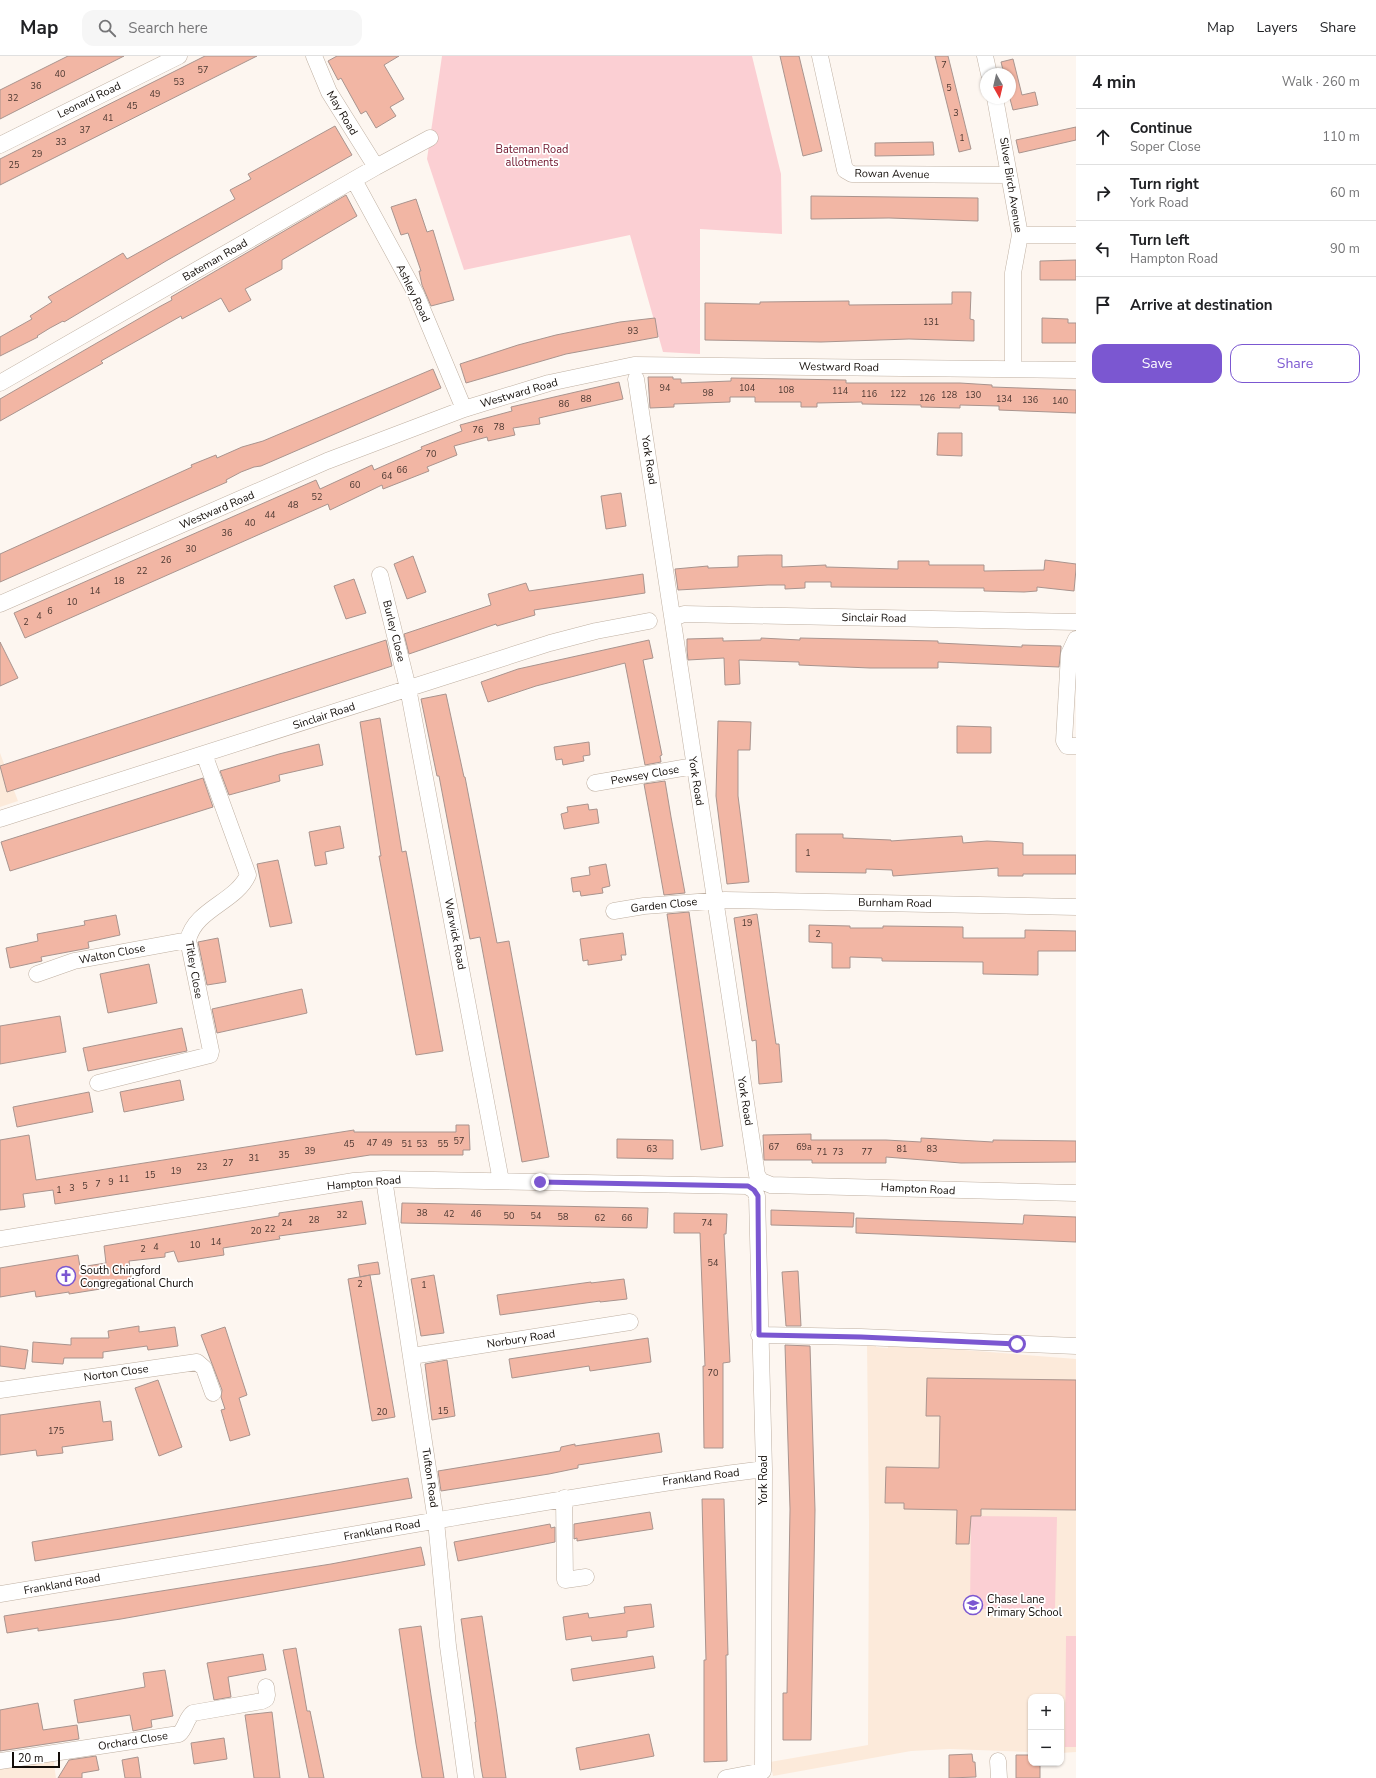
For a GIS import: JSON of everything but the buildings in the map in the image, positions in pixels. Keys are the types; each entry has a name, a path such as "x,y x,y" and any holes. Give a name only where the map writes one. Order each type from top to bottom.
{"street":[{"name":"Leonard Road","path":"0,144 179,56"},
{"name":"May Road","path":"314,56 329,92 376,167"},
{"name":"Rowan Avenue","path":"820,56 846,170 852,174 1009,175"},
{"path":"985,56 988,68"},
{"name":"Silver Birch Avenue","path":"995,104 1020,236 1013,272 1013,368"},
{"name":"Bateman Road","path":"0,383 376,167 430,138"},
{"name":"Ashley Road","path":"354,180 416,294 464,409"},
{"path":"1020,236 1076,236"},
{"name":"Westward Road","path":"0,604 327,461 464,409 549,383 634,365 1013,368 1076,370"},
{"name":"York Road","path":"636,379 757,1174 759,1335 764,1469 763,1771 726,1778"},
{"name":"Burley Close","path":"380,575 408,688"},
{"name":"Sinclair Road","path":"673,618 684,614 1076,622"},
{"name":"Sinclair Road","path":"0,819 550,643 596,631 649,621"},
{"path":"1076,639 1069,654 1064,741 1067,746 1076,746"},
{"name":"Warwick Road","path":"408,688 501,1181"},
{"name":"Titley Close","path":"98,1082 210,1055 211,1050 188,940 194,924 240,886 248,875 204,754"},
{"name":"Pewsey Close","path":"595,783 694,766"},
{"name":"Burnham Road","path":"715,900 1076,907"},
{"name":"Garden Close","path":"614,911 644,906 715,900"},
{"name":"Walton Close","path":"37,974 74,961 188,940"},
{"name":"Hampton Road","path":"0,1239 354,1182 384,1179 884,1187 936,1191 1076,1192"},
{"name":"Tufton Road","path":"384,1179 436,1521 448,1646 466,1778"},
{"name":"Norbury Road","path":"412,1356 630,1322"},
{"path":"759,1335 861,1337 1076,1346"},
{"name":"Norton Close","path":"0,1390 196,1362 204,1368 213,1394"},
{"name":"Frankland Road","path":"0,1594 673,1480 764,1469"},
{"path":"564,1498 565,1580 586,1577"},
{"name":"Orchard Close","path":"0,1761 179,1734 184,1730 190,1716 193,1713 262,1701 266,1699 266,1687"},
{"path":"998,1761 999,1778"}],"shaded area":[{"path":"0,753 18,801 0,807"},
{"name":"Chase Lane Primary School","path":"867,1342 876,1343 876,1347 888,1348 888,1344 1076,1359 1076,1752 1064,1753 1064,1694 1028,1694 1028,1752 950,1749 911,1751 773,1776 770,1762 868,1745 869,1523"},
{"path":"53,1757 56,1778 0,1778 0,1765"}],"green space":[{"name":"Bateman Road allotments","path":"442,56 752,56 781,174 782,234 700,229 700,354 663,352 630,235 464,270 427,159"},
{"path":"971,1516 1057,1517 1055,1610 970,1609"},
{"path":"1066,1636 1076,1636 1076,1747 1065,1747"}],"place":[{"name":"South Chingford Congregational Church","path":"66,1276"},
{"name":"Chase Lane Primary School","path":"973,1605"}],"route":[{"path":"540,1182 748,1186 754,1190 758,1196 759,1335 861,1337 1017,1344"}]}
